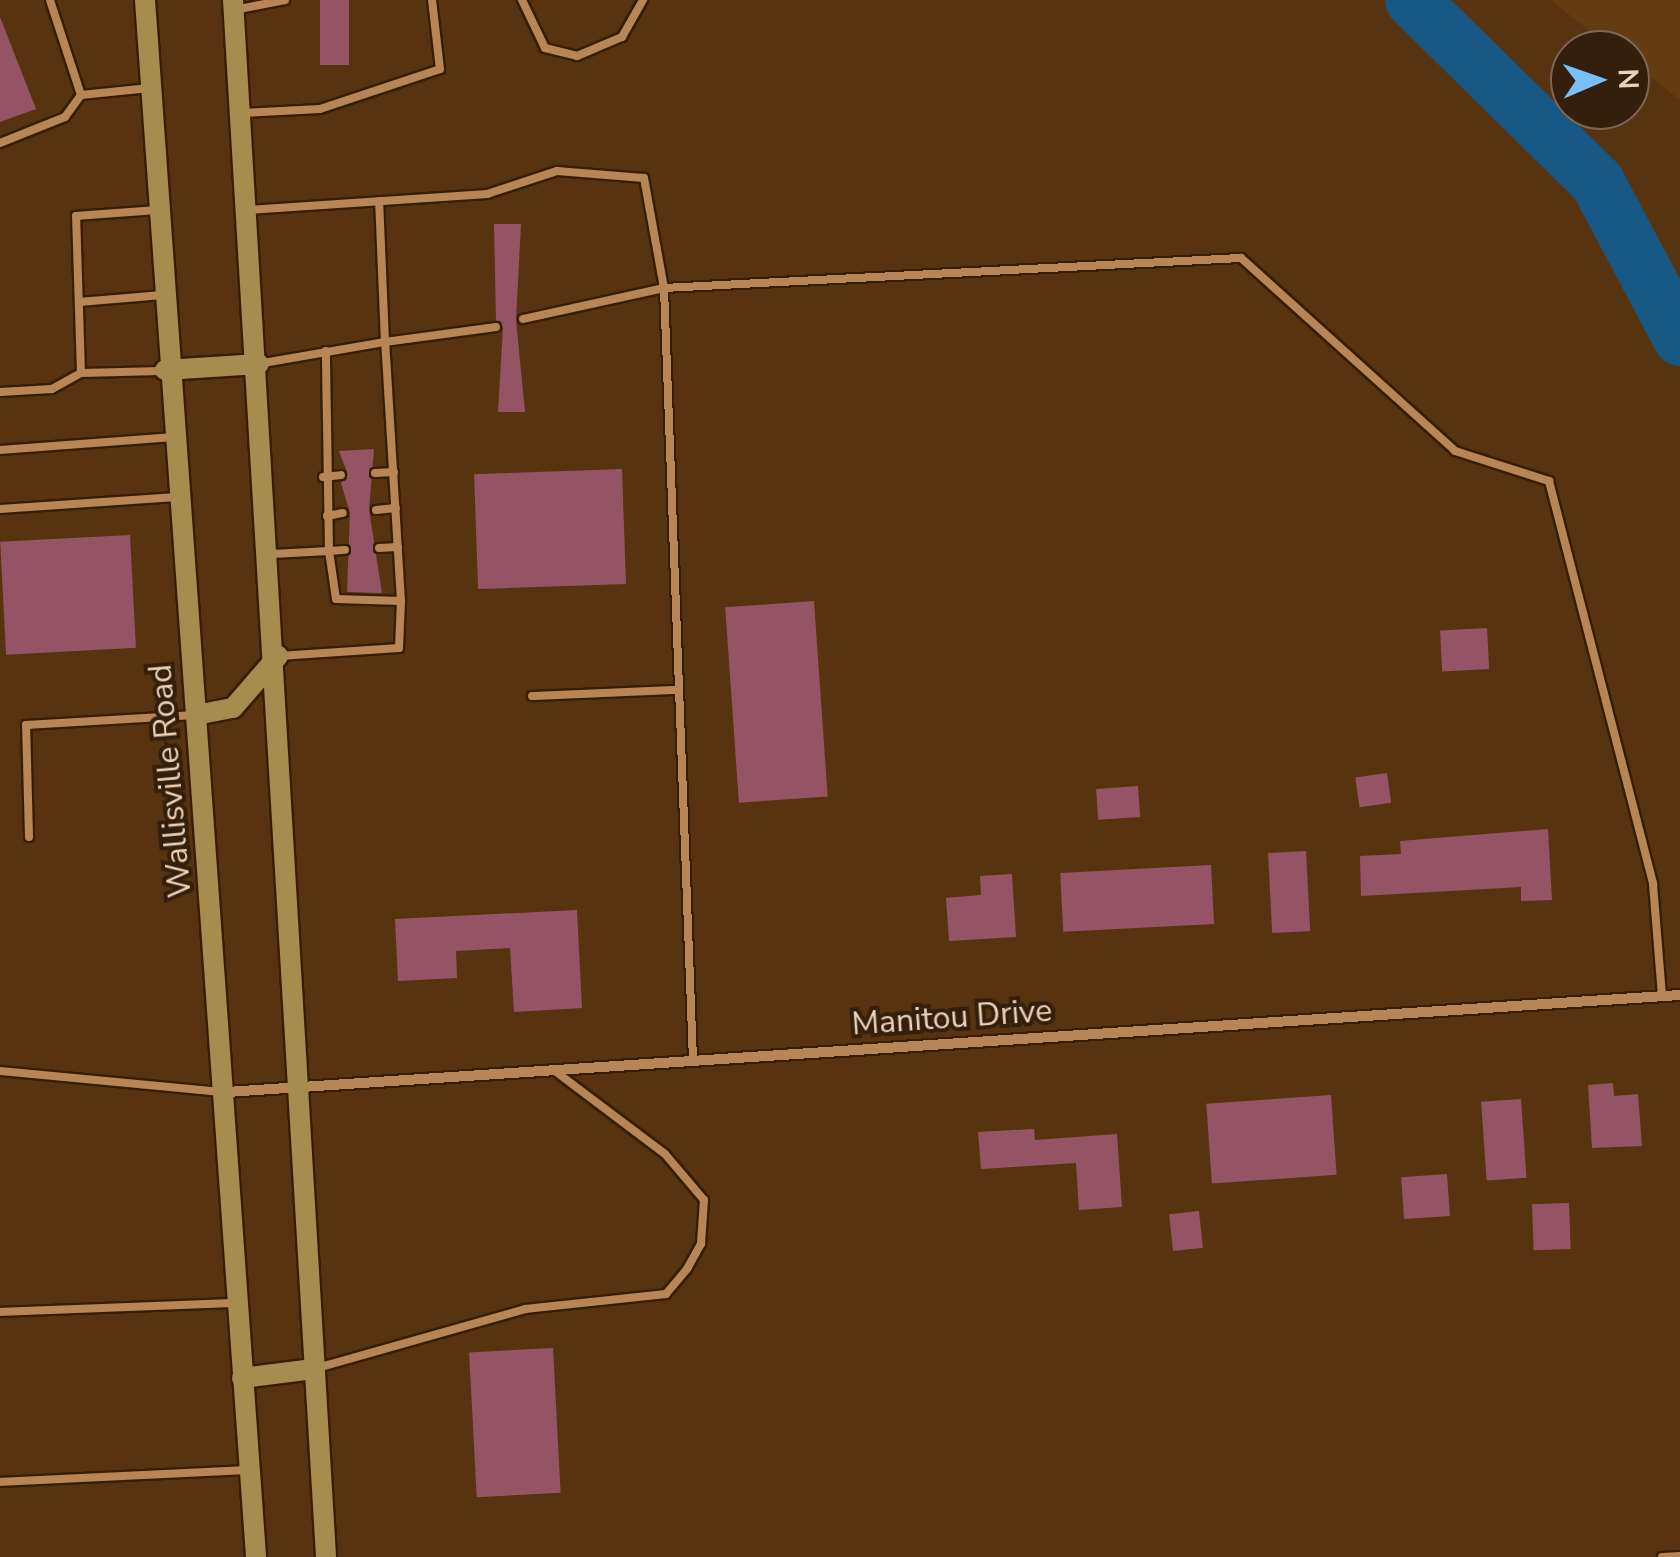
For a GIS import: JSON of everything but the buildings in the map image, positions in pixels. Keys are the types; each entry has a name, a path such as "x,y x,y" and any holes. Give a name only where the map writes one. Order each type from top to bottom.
{"main road":[{"name":"Wallisville Road","path":"145,0 166,370 227,1092 256,1557"},
{"path":"234,5 272,554 326,1557"},
{"path":"166,370 258,364"},
{"path":"196,714 232,708 278,656"},
{"path":"242,1378 313,1368"}],"street":[{"name":"Manitou Drive","path":"227,1092 1680,994"}],"lane":[{"path":"50,0 81,96"},
{"path":"234,5 284,0"},
{"path":"242,113 320,109 440,69 432,0"},
{"path":"522,0 546,48 576,56 622,37 643,0"},
{"path":"0,143 65,117 81,96 150,88"},
{"path":"248,210 486,194 557,171 644,178 664,288 675,690 694,1061"},
{"path":"278,656 392,653 401,601 379,202"},
{"path":"81,372 76,216 157,210"},
{"path":"523,319 664,288 1241,258 1455,451 1549,482 1653,884 1662,995"},
{"path":"80,302 162,295"},
{"path":"258,364 496,326"},
{"path":"326,351 324,477 329,551 340,603 401,601"},
{"path":"0,392 52,390 81,372 166,370"},
{"path":"0,450 171,437"},
{"path":"374,473 394,472"},
{"path":"324,477 340,476"},
{"path":"0,510 177,496"},
{"path":"376,510 396,508"},
{"path":"327,516 343,513"},
{"path":"379,548 398,547"},
{"path":"272,554 345,550"},
{"path":"532,696 675,690"},
{"path":"29,837 26,726 196,714"},
{"path":"313,1368 525,1310 666,1294 687,1269 701,1244 704,1200 665,1154 552,1070"},
{"path":"0,1071 227,1092"},
{"path":"0,1312 238,1302"},
{"path":"0,1482 249,1470"},
{"path":"1662,1557 1680,1556"}],"shaded area":[{"path":"1550,0 1680,0 1680,100 1650,77 1650,30 1589,30"}],"waterway":[{"path":"1412,0 1597,182 1680,338"}]}
